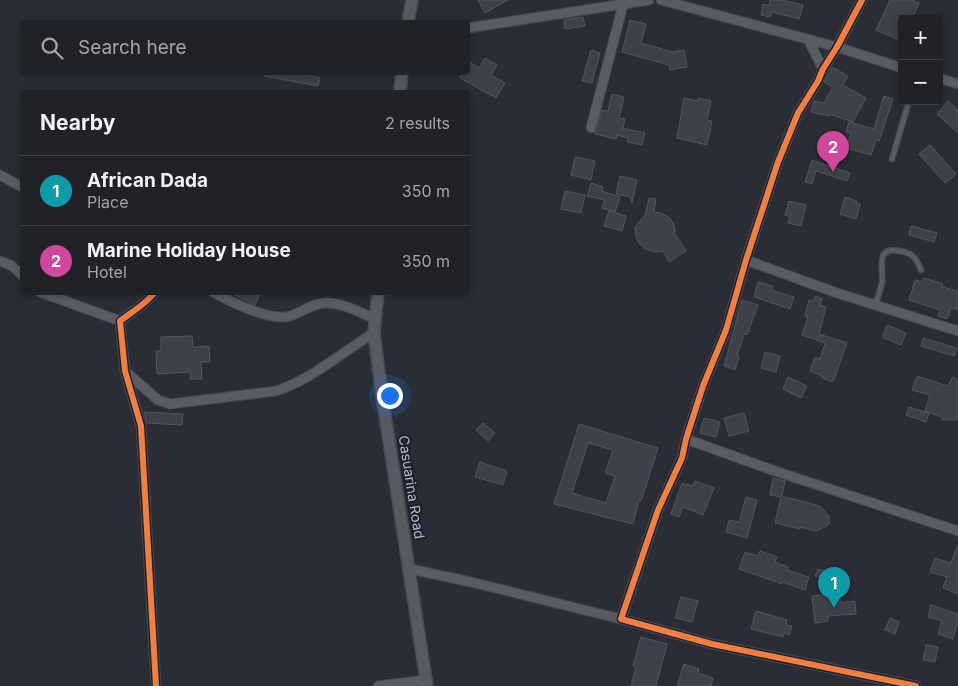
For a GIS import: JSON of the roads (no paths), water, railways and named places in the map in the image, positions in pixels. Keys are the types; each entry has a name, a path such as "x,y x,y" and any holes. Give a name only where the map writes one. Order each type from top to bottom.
{"street":[{"path":"408,20 412,0"},
{"path":"470,28 649,0"},
{"path":"661,0 837,47 898,67"},
{"path":"620,619 658,510 682,458 704,386 726,330 746,260 778,162 798,113 818,81 862,0"},
{"path":"590,128 623,5"},
{"path":"808,39 823,69"},
{"path":"400,90 402,75"},
{"path":"943,79 958,84"},
{"path":"0,174 20,186"},
{"path":"746,260 958,331"},
{"path":"0,261 12,266 20,273"},
{"path":"48,295 120,321"},
{"path":"120,321 136,308 146,303 153,295"},
{"path":"220,295 254,311 275,317 289,316 313,304 328,302 374,318"},
{"name":"Casuarina Road","path":"378,295 374,332 382,396 427,683"},
{"path":"120,321 125,371 141,426 156,686"},
{"path":"125,371 158,400 170,404 276,391 307,378 348,348 374,332"},
{"path":"686,440 958,531"},
{"path":"410,569 620,619 712,644 916,686"},
{"path":"378,686 427,683"}],"lane":[{"path":"892,159 908,105"},
{"path":"876,305 882,281 880,268 882,258 886,252 894,250 906,252 916,258 921,270"}],"place":[{"name":"Marine Holiday House","path":"833,172"},
{"name":"African Dada","path":"834,608"}]}
